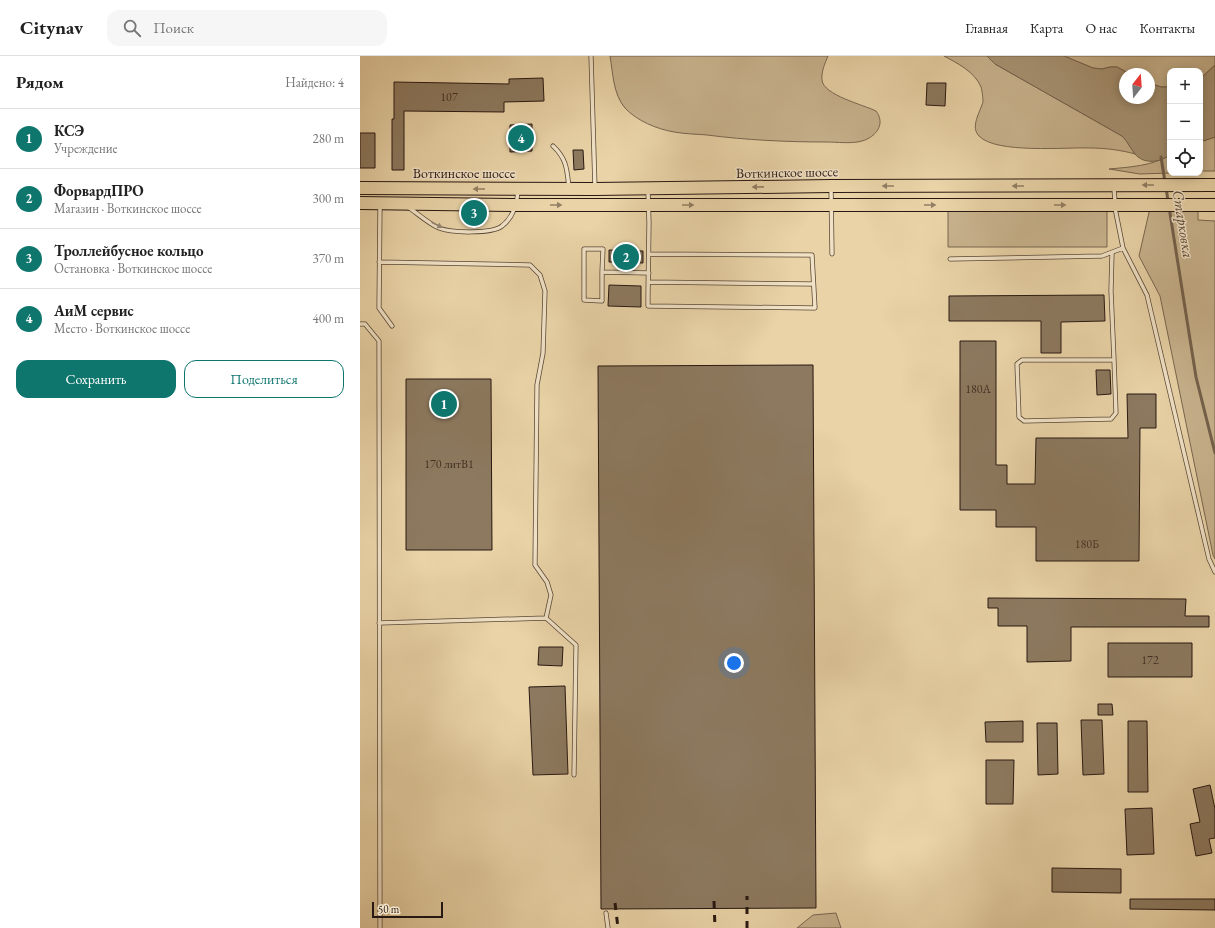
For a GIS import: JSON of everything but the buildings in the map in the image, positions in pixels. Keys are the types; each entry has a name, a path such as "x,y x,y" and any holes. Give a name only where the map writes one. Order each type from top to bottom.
{"main road":[{"name":"Воткинское шоссе","path":"360,188 594,189 831,186 1215,185"},
{"path":"360,203 517,205 1215,205"}],"lane":[{"path":"591,56 594,189"},
{"path":"553,146 560,153 566,165 569,189"},
{"path":"1114,185 1115,205 1123,248 1147,295 1209,559 1215,572"},
{"path":"831,186 832,254"},
{"path":"648,188 648,306 815,308 812,255 649,254"},
{"path":"404,204 439,228 465,232 482,231 502,227 511,217 517,205 518,189"},
{"path":"380,204 379,308 392,326"},
{"path":"950,259 1102,256 1123,248"},
{"path":"584,249 603,249 602,272 602,301 584,300 584,249"},
{"path":"1112,253 1111,291 1114,360 1116,413 1111,419 1024,421 1019,417 1017,364 1022,360 1114,360"},
{"path":"380,262 530,265 540,275 545,291 545,299 544,353 537,385 535,564 547,582 551,595 546,618"},
{"path":"602,272 649,273"},
{"path":"648,282 813,284"},
{"path":"360,324 365,324 379,341 380,928"},
{"path":"379,623 546,618 576,645 574,775"},
{"path":"606,913 608,928"}],"shaded area":[{"path":"610,56 828,56 822,74 824,85 836,95 876,111 879,116 880,125 875,133 867,139 849,143 796,142 668,131 641,121 625,108 616,90"},
{"path":"944,56 987,56 995,64 1122,136 1128,142 1135,154 1101,148 1032,148 1000,145 988,142 979,136 975,128 976,119 983,102 981,87 970,72"},
{"path":"987,56 1064,56 1093,68 1102,69 1117,67 1119,68 1119,104 1155,104 1155,85 1167,87 1167,156 1157,161 1143,160 1135,154 1122,136 995,64"},
{"path":"1064,56 1215,56 1215,65 1203,76 1203,68 1167,68 1167,87 1155,85 1155,68 1093,68"},
{"path":"1215,65 1215,137 1203,141 1203,104 1203,76"},
{"path":"1215,137 1215,171 1203,171 1203,141"},
{"path":"1167,157 1167,173 1140,174 1109,169 1133,167"},
{"path":"1150,208 1198,209 1198,220 1215,221 1215,559 1160,296 1139,256"},
{"path":"948,209 1107,209 1107,247 948,247"},
{"path":"836,913 841,928 797,928 813,915"}],"waterway":[{"name":"Старковка","path":"1161,157 1165,182"},
{"name":"Старковка","path":"1166,187 1168,201"},
{"name":"Старковка","path":"1169,207 1196,377 1215,453"}],"railway":[{"path":"747,896 747,928"},
{"path":"714,901 715,928"},
{"path":"615,903 618,928"}],"place":[{"name":"АиМ сервис","path":"521,138"},
{"name":"Троллейбусное кольцо","path":"474,213"},
{"name":"ФорвардПРО","path":"626,257"},
{"name":"КСЭ","path":"444,404"}]}
